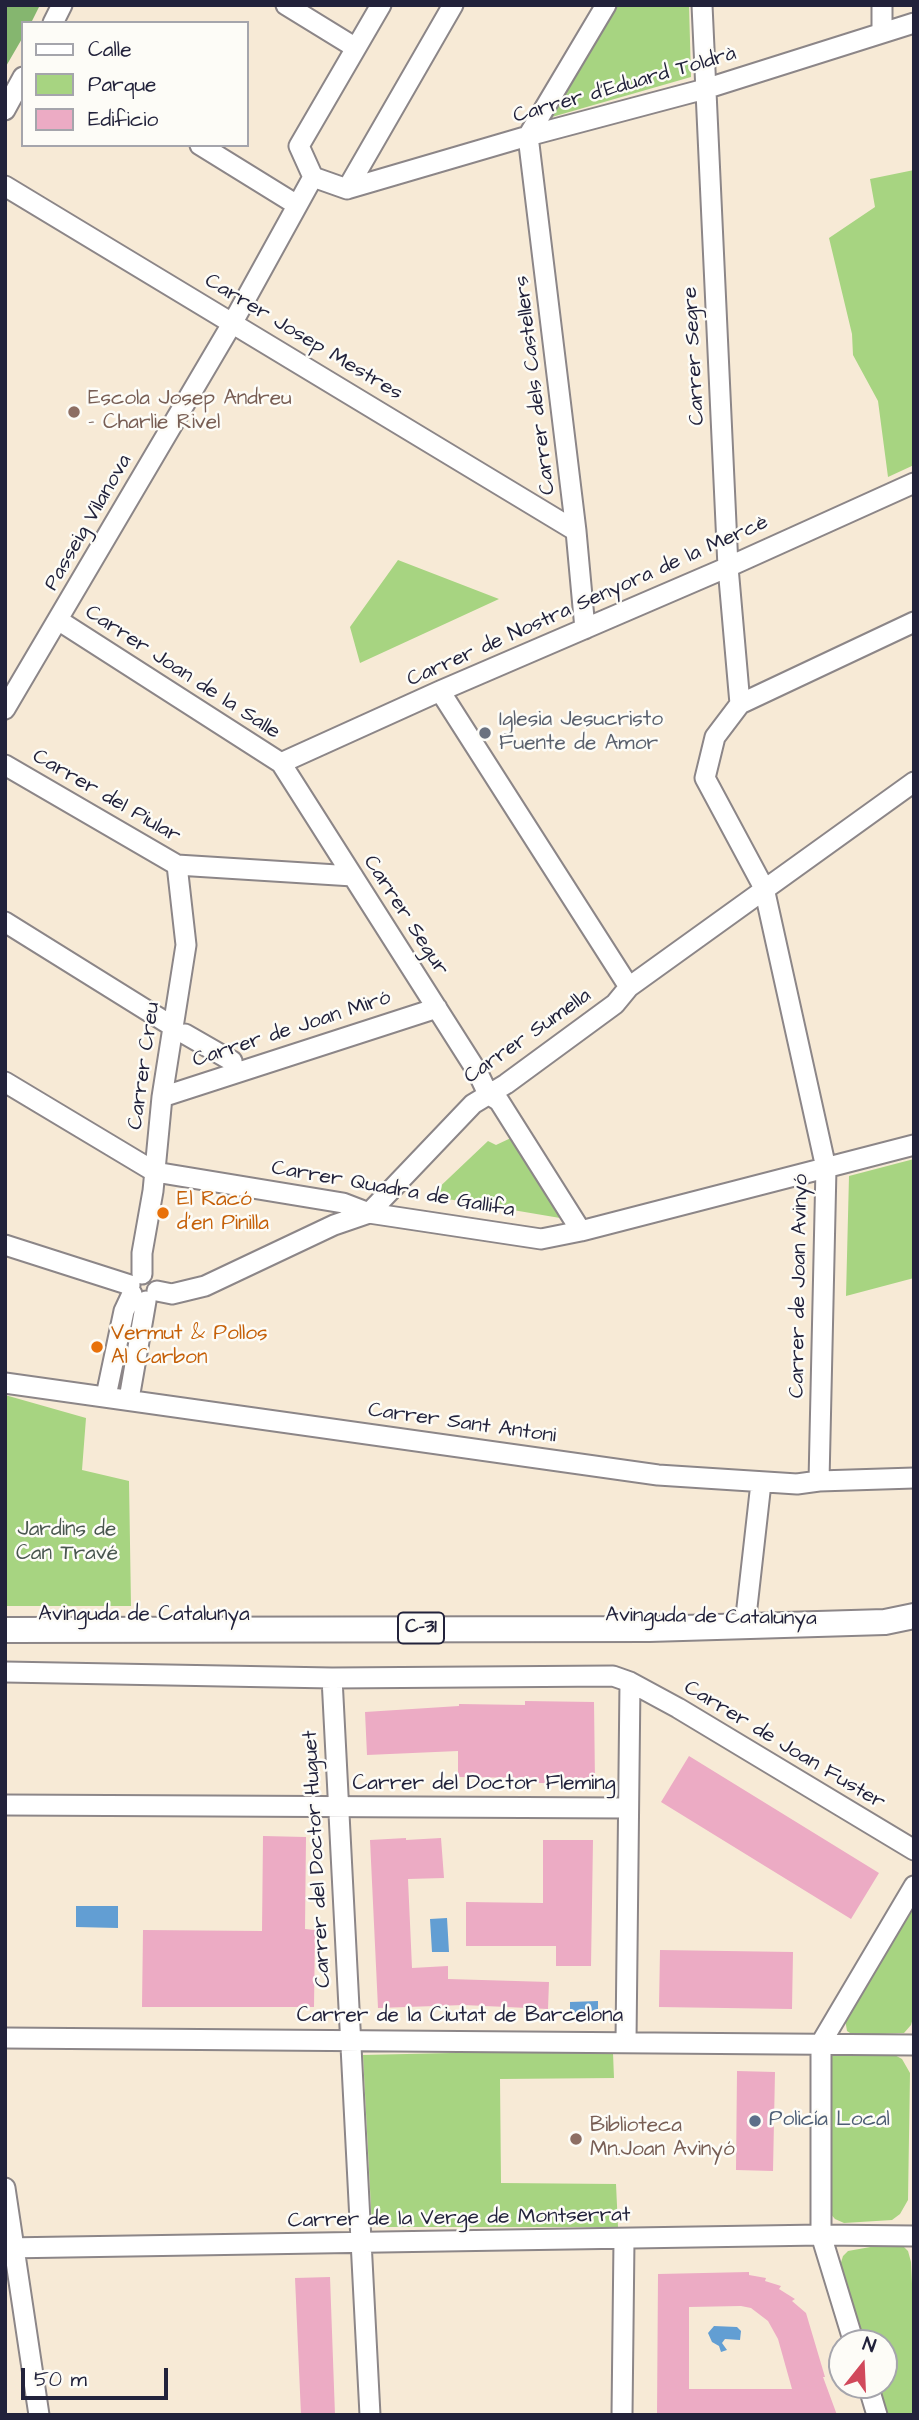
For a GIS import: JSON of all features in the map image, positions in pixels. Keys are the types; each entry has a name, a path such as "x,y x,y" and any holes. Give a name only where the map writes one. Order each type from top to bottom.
{"main road":[{"name":"Avinguda de Catalunya","path":"5,1616 746,1616 811,1618 837,1622"},
{"name":"C-31","path":"837,1622 885,1622 914,1616"},
{"name":"Avinguda de Catalunya","path":"5,1630 677,1629 812,1626 837,1622"},
{"name":"C-31","path":"885,1622 914,1629"}],"street":[{"path":"54,21 62,5"},
{"path":"286,5 356,48"},
{"path":"381,5 299,146 313,177 347,189 453,5"},
{"path":"528,136 606,5"},
{"name":"Carrer Segre","path":"702,5 728,567 740,704"},
{"path":"882,5 883,32"},
{"name":"Carrer d'Eduard Toldrà","path":"347,189 528,136 705,89 914,23"},
{"path":"5,110 21,81"},
{"name":"Carrer dels Castellers","path":"528,136 576,531 585,629"},
{"path":"203,147 297,205"},
{"name":"Passeig Vilanova","path":"5,709 233,322 313,177"},
{"name":"Carrer Josep Mestres","path":"5,186 576,531"},
{"name":"Carrer de Nostra Senyora de la Mercè","path":"281,763 914,483"},
{"name":"Carrer Joan de la Salle","path":"58,621 281,763"},
{"path":"740,704 914,622"},
{"path":"440,691 629,987"},
{"name":"Carrer de Joan Avinyó","path":"740,704 715,737 705,779 764,888 826,1168 819,1481"},
{"name":"Carrer Segur","path":"281,763 478,1073 488,1094 499,1101 581,1231"},
{"name":"Carrer del Piular","path":"5,765 177,865 353,876"},
{"name":"Carrer Sumella","path":"141,1289 172,1294 205,1286 334,1225 369,1213 473,1104 506,1084 615,1004 629,987 914,782"},
{"name":"Carrer Creu","path":"130,1399 142,1253 155,1172 162,1097 179,1030 186,945 177,865"},
{"path":"5,922 232,1061"},
{"name":"Carrer de Joan Miró","path":"162,1097 437,1008"},
{"name":"Carrer Quadra de Gallifa","path":"5,1082 155,1172 343,1203 369,1213 541,1239 581,1231 914,1144"},
{"path":"5,1245 141,1289"},
{"name":"Carrer Creu","path":"106,1396 124,1311 141,1289"},
{"name":"Carrer Sant Antoni","path":"5,1383 658,1475 797,1484 914,1478"},
{"path":"746,1616 761,1483"},
{"path":"5,1672 332,1678 613,1676 630,1682 626,2041"},
{"name":"Carrer del Doctor Huguet","path":"332,1678 370,2415"},
{"name":"Carrer de Joan Fuster","path":"630,1682 914,1850"},
{"name":"Carrer del Doctor Fleming","path":"5,1805 627,1808"},
{"path":"851,2329 821,2235 821,2043 914,1886"},
{"name":"Carrer de la Ciutat de Barcelona","path":"5,2038 914,2045"},
{"path":"5,2188 10,2248 39,2415"},
{"name":"Carrer de la Verge de Montserrat","path":"10,2248 821,2235 914,2236"},
{"path":"622,2415 624,2240"}],"green space":[{"path":"5,5 40,5 32,21 21,21 21,40 5,68"},
{"path":"606,5 689,5 691,77 538,121"},
{"path":"914,170 914,465 888,477 878,401 853,355 852,334 829,238 875,207 870,179"},
{"path":"398,560 499,599 360,663 350,627"},
{"path":"513,1137 566,1219 430,1196 488,1141 496,1145"},
{"path":"914,1159 914,1278 846,1296 849,1176"},
{"name":"Jardins de Can Travé","path":"5,1395 86,1418 82,1470 129,1481 131,1606 5,1606"},
{"path":"914,1897 914,2014 911,2025 904,2033 853,2035 847,2031 845,2019"},
{"path":"837,2050 891,2053 902,2059 910,2073 908,2200 900,2214 892,2220 844,2223 835,2219 827,2210 830,2054"},
{"path":"613,2053 614,2078 500,2079 501,2183 616,2184 618,2227 372,2227 363,2055"},
{"path":"887,2244 902,2245 908,2251 911,2262 914,2327 914,2415 881,2415 876,2399 898,2399 898,2329 855,2329 838,2272 843,2256 848,2251"}],"water":[{"path":"76,1906 118,1906 118,1928 76,1927"},
{"path":"447,1918 449,1952 432,1952 430,1919"},
{"path":"598,2001 598,2015 570,2016 570,2002"},
{"path":"714,2326 737,2327 741,2331 740,2340 725,2339 722,2343 727,2350 721,2352 708,2333"}],"building":[{"path":"525,1701 594,1702 595,1783 525,1783 525,1778 458,1777 458,1751 367,1755 365,1712 459,1704 525,1705"},
{"path":"689,1756 879,1873 851,1919 661,1802"},
{"path":"263,1836 306,1837 305,1929 315,1930 314,2007 142,2007 143,1930 262,1931"},
{"path":"441,1838 444,1878 408,1879 412,1968 448,1966 448,1979 549,1982 548,2009 464,2005 378,2008 370,1840"},
{"path":"543,1840 593,1840 591,1966 556,1966 556,1946 466,1946 466,1902 543,1903"},
{"path":"660,1950 793,1952 792,2009 659,2007"},
{"name":"Policía Local","path":"737,2071 775,2072 773,2171 736,2170"},
{"path":"749,2272 749,2275 766,2278 765,2281 781,2286 779,2289 795,2299 792,2301 806,2313 825,2377 828,2399 831,2399 837,2415 657,2415 658,2274","holes":["741,2306 751,2308 768,2321 778,2339 792,2389 689,2389 689,2307"]},
{"path":"330,2277 335,2415 301,2415 295,2278"}],"place":[{"name":"Escola Josep Andreu - Charlie Rivel","path":"74,412"},
{"name":"Iglesia Jesucristo Fuente de Amor","path":"485,733"},
{"name":"El Racó d'en Pinilla","path":"163,1213"},
{"name":"Vermut & Pollos Al Carbon","path":"97,1347"},
{"name":"Policía Local","path":"755,2121"},
{"name":"Biblioteca Mn.Joan Avinyó","path":"576,2139"}]}
